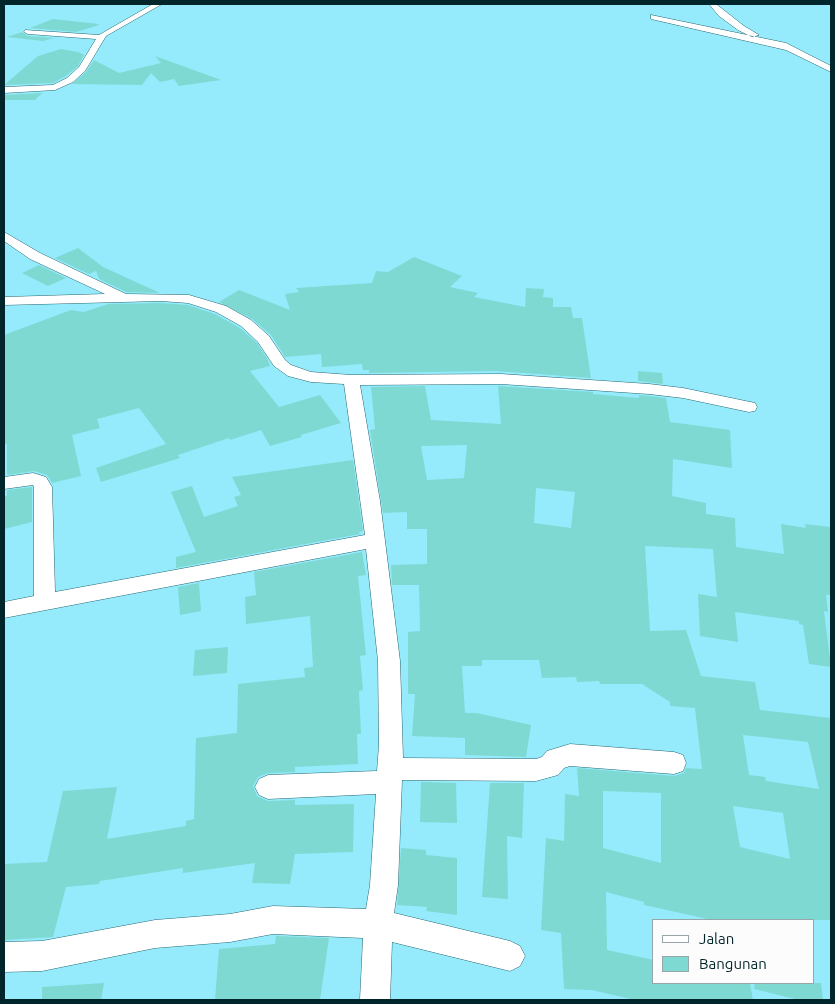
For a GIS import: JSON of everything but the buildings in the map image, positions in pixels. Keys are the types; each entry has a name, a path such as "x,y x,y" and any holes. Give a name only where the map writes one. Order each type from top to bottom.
{"street":[{"path":"4,90 55,87 70,80 82,69 99,37 109,29 158,4"},
{"path":"712,4 722,14 746,31 794,49 831,69"},
{"path":"654,17 794,49"},
{"path":"28,32 99,37"},
{"path":"4,236 35,256 126,298"},
{"path":"4,300 161,297 189,299 221,310 254,330 264,339 279,362 294,373 311,377 351,380 500,379 649,388 683,392 749,407"},
{"path":"351,380 376,540 389,661 391,745 384,885 378,924 375,1000"},
{"path":"4,483 33,479 40,480 43,487 45,603"},
{"path":"4,610 376,540"},
{"path":"268,787 389,775 536,770 549,767 556,758 570,755 674,764"},
{"path":"4,957 42,956 155,934 230,928 273,920 378,924 510,956"}]}
